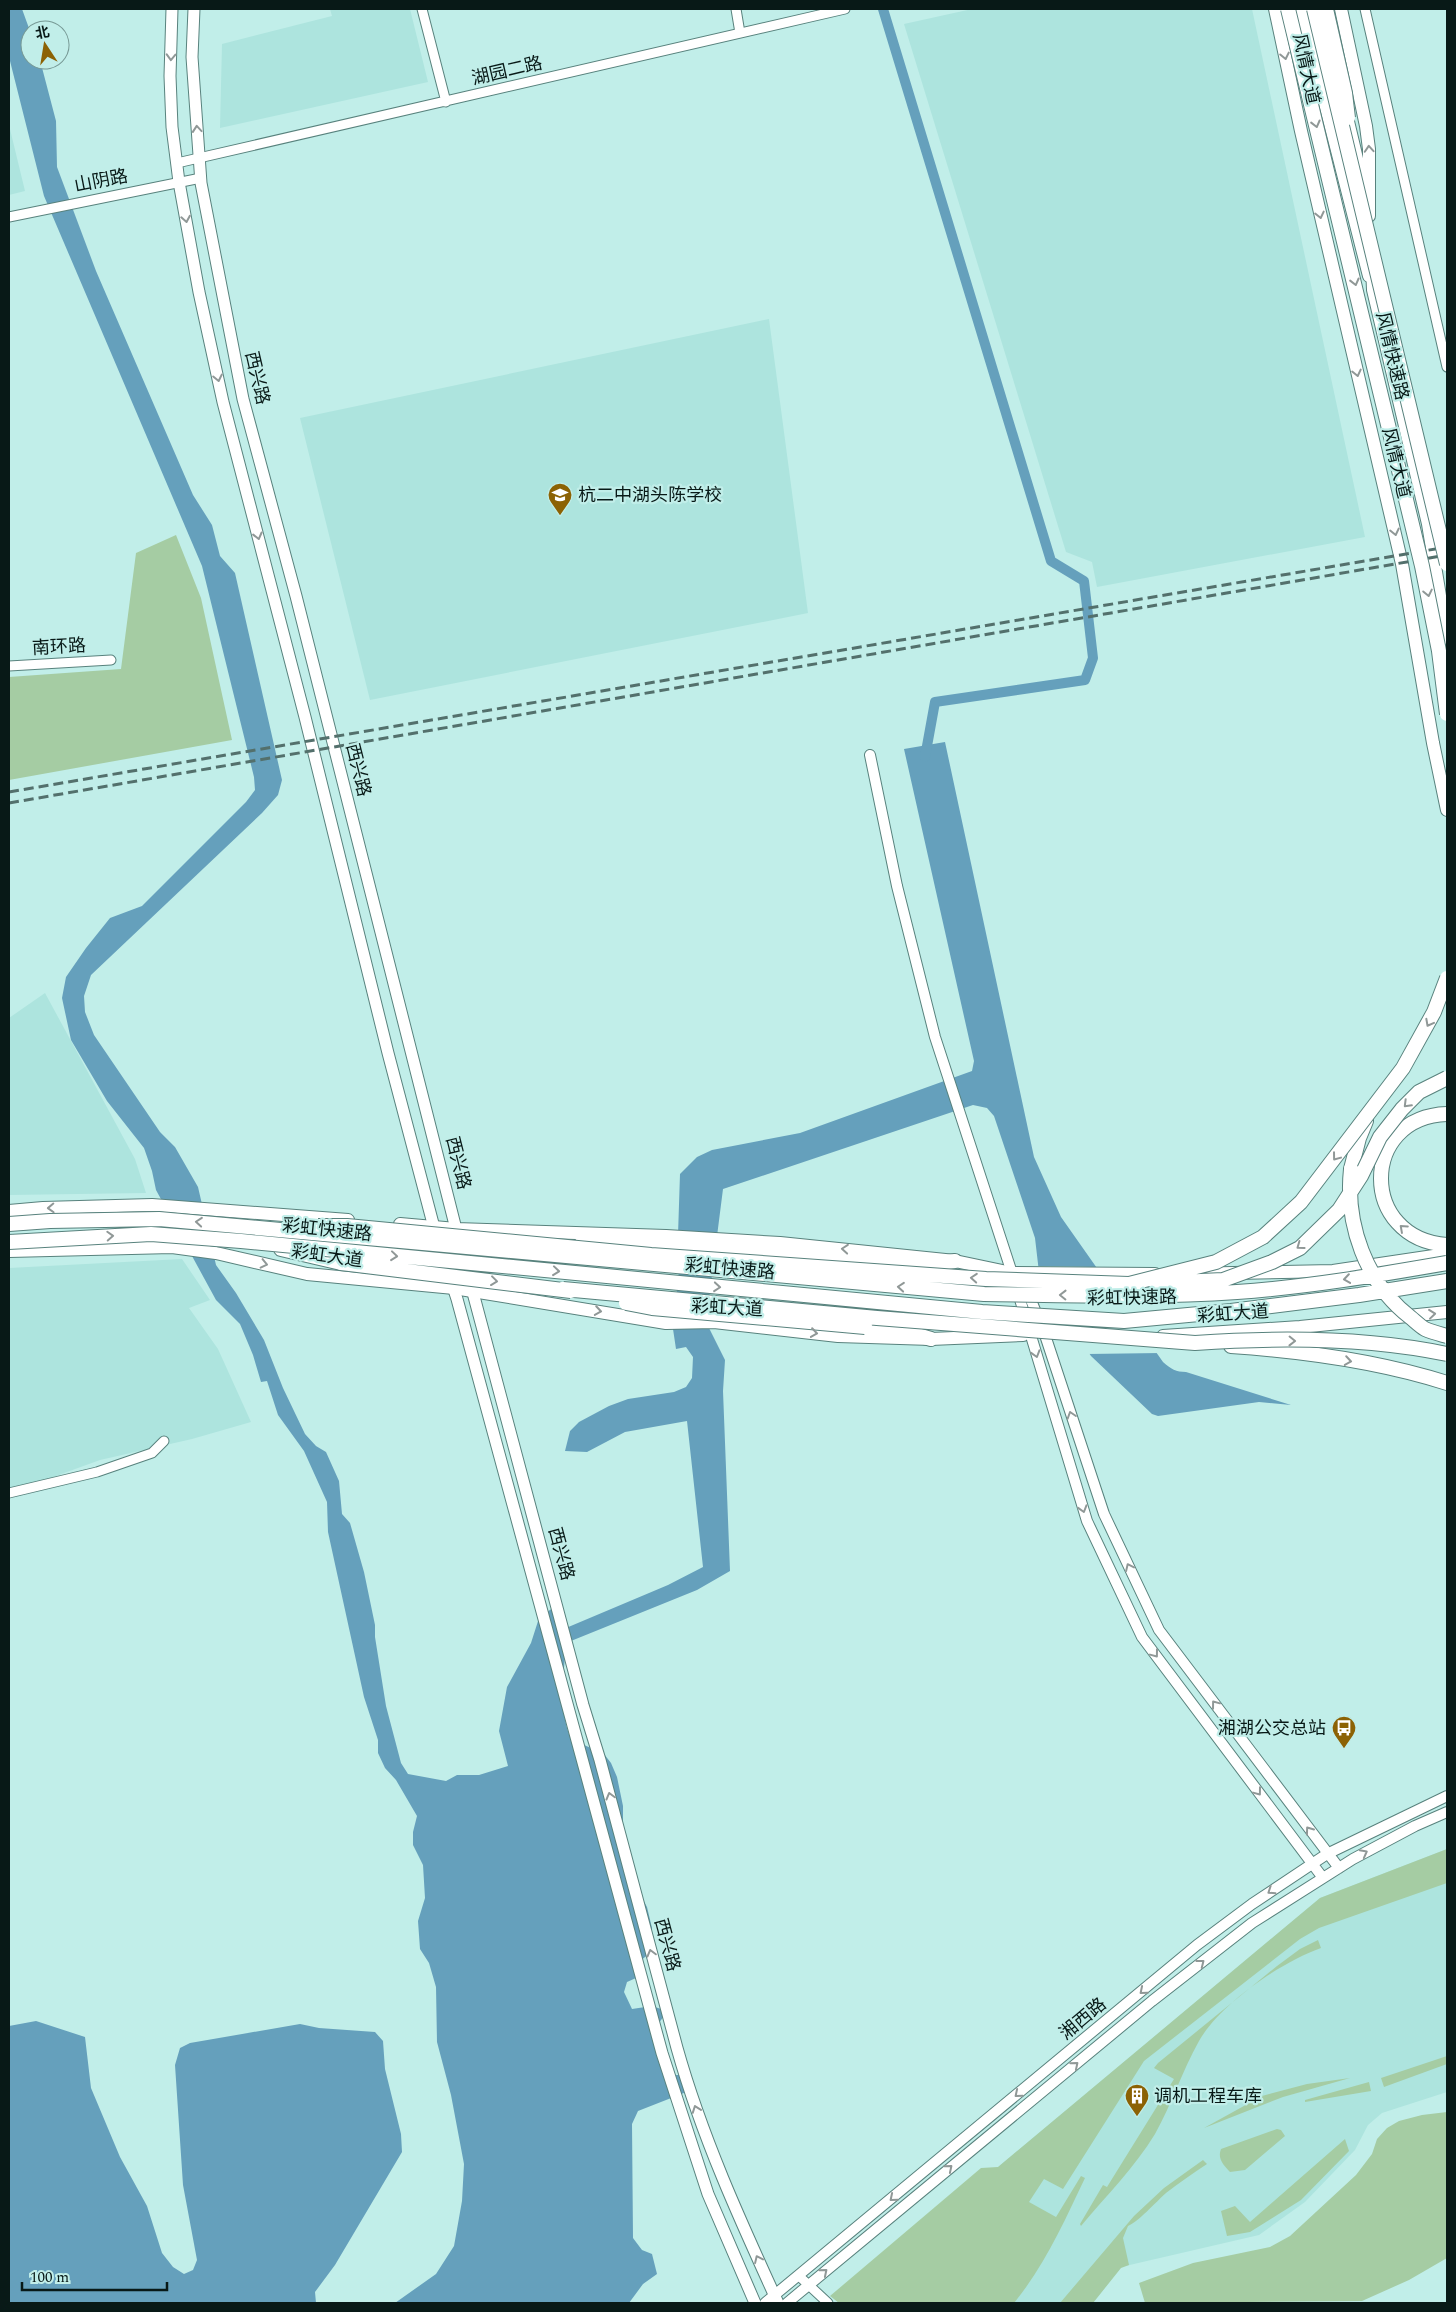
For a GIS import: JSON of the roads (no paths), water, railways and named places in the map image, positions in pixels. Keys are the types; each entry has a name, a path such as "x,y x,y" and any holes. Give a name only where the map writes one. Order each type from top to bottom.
{"highway":[{"name":"风情快速路","path":"1288,9 1420,557 1439,651 1447,714"},
{"name":"风情快速路","path":"1314,9 1447,564"},
{"path":"1326,9 1345,92 1353,173"},
{"path":"1129,1284 1216,1262 1264,1236 1301,1202 1403,1068 1434,1012 1447,978"},
{"path":"230,1225 347,1226 651,1255 986,1279 1129,1284 1223,1280 1272,1262 1300,1248 1339,1210 1361,1176 1380,1137 1402,1109 1419,1092 1447,1078"},
{"path":"1371,1111 1354,1152 1349,1182 1351,1213 1359,1243 1378,1283 1395,1305 1425,1329 1447,1336"},
{"path":"1447,1114 1428,1117 1414,1122 1400,1132 1385,1153 1380,1177 1383,1196 1389,1213 1398,1224 1409,1234 1423,1240 1447,1245"},
{"name":"彩虹快速路","path":"9,1224 50,1221 159,1219 984,1294 1108,1296 1236,1292 1302,1286 1447,1263"},
{"name":"彩虹快速路","path":"9,1242 151,1234 241,1240 973,1311 1124,1321 1231,1311 1359,1295 1447,1281"},
{"path":"241,1240 341,1263 563,1289 877,1318 1258,1348 1336,1358 1391,1368 1447,1383"},
{"path":"567,1246 616,1241 920,1266 955,1261"},
{"path":"563,1289 652,1308 897,1329 931,1338"},
{"path":"1195,1343 1242,1340 1357,1342 1400,1345 1447,1354"}],"main road":[{"name":"西兴路","path":"172,9 170,76 172,127 179,182 199,292 224,402 433,1227 454,1288 568,1709 583,1756 662,2053 708,2194 755,2303"},
{"name":"西兴路","path":"194,9 192,57 201,178 220,287 243,399 299,606 456,1229 583,1705 600,1760 688,2087 718,2170 777,2299"},
{"name":"风情大道","path":"1275,9 1301,131 1402,564 1433,743 1447,810"},
{"path":"1301,9 1373,290"},
{"name":"风情大道","path":"1320,9 1369,216 1373,290 1428,524 1447,638"},
{"path":"1341,9 1366,126 1369,149 1369,216"},
{"name":"彩虹大道","path":"9,1211 43,1208 152,1205 456,1229 666,1236 780,1243 955,1261 1021,1274 1112,1275 1333,1270 1447,1254"},
{"name":"彩虹大道","path":"9,1251 44,1248 172,1247 216,1253 307,1274 454,1288 666,1323 714,1322 838,1336 931,1338 1030,1334 1156,1336 1300,1327 1447,1312"}],"street":[{"path":"422,9 446,102"},
{"path":"736,9 740,33"},
{"name":"湖园二路","path":"177,162 446,102 845,9"},
{"path":"1365,9 1447,367"},
{"name":"山阴路","path":"9,217 201,178"},
{"name":"南环路","path":"9,666 111,660"},
{"path":"870,754 897,886 935,1037 946,1073 1045,1335 1104,1514 1159,1630 1326,1854 1339,1868"},
{"path":"1021,1274 1030,1334 1087,1522 1142,1637 1323,1878"},
{"path":"9,1493 97,1472 152,1453 164,1441"},
{"name":"湘西路","path":"765,2303 777,2299 799,2276 1198,1945 1326,1854 1447,1796"},
{"name":"湘西路","path":"787,2303 1152,2001 1252,1923 1339,1868 1415,1826 1447,1812"},
{"path":"799,2276 807,2286 828,2303"}],"waterway":[{"path":"883,9 1051,561 1084,581 1093,658 1085,680 935,702 925,757"}],"railway":[{"path":"9,792 1447,547"},
{"path":"9,803 1447,555"}],"place":[{"name":"杭二中湖头陈学校","path":"560,516"},
{"name":"湘湖公交总站","path":"1344,1749"},
{"name":"调机工程车库","path":"1137,2117"}]}
